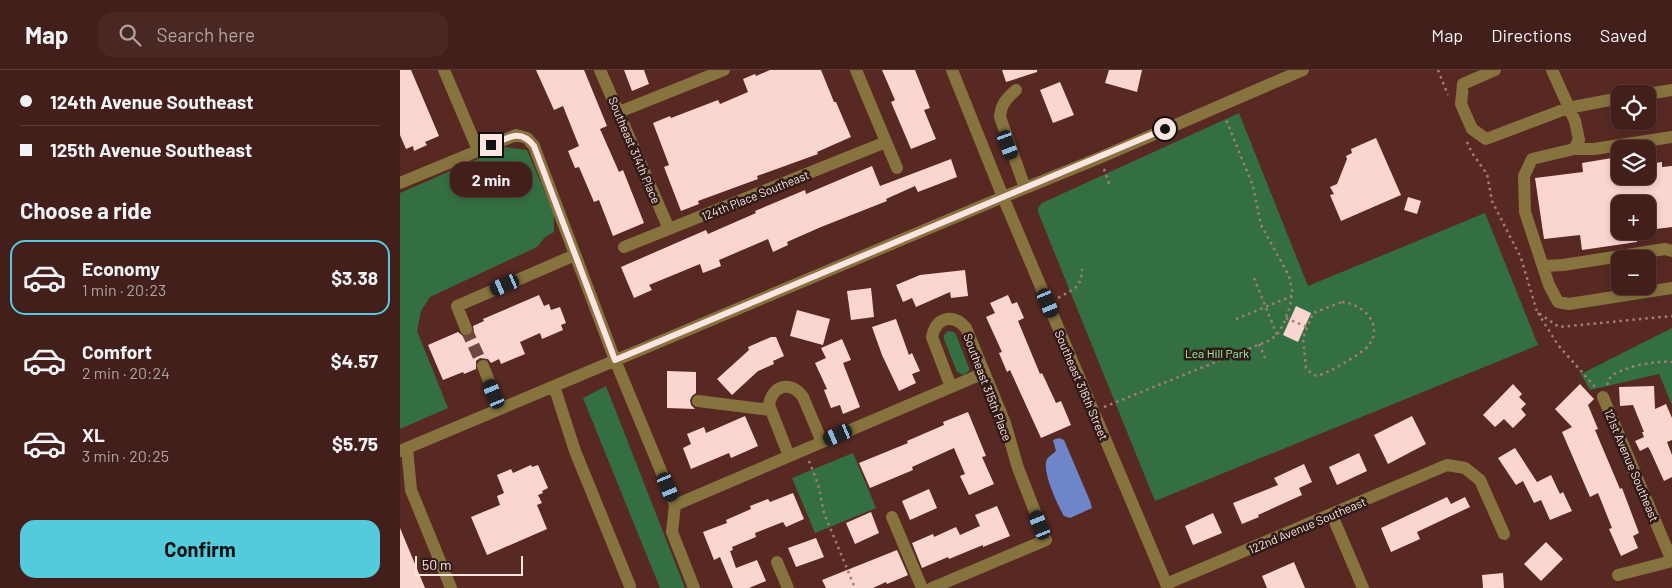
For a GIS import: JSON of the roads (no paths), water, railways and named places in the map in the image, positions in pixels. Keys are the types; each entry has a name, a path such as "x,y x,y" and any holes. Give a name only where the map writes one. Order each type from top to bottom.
{"street":[{"path":"444,70 478,150"},
{"name":"Southeast 314th Place","path":"600,70 669,229"},
{"path":"619,112 724,70"},
{"path":"856,70 897,168"},
{"name":"Southeast 316th Street","path":"952,70 1003,197 1167,586"},
{"path":"451,588 411,490 403,449 1099,158 1303,70"},
{"path":"1495,70 1463,84 1461,104 1472,129 1486,139 1568,108 1611,100"},
{"path":"1552,70 1575,121 1579,140 1574,149"},
{"path":"1016,90 1006,99 1000,110 1000,117 1024,188"},
{"path":"1656,93 1672,90"},
{"path":"400,183 516,135 527,138 534,146 615,360 675,505 672,532 694,588"},
{"path":"1672,137 1594,150 1574,149 1532,159 1524,176 1525,212 1550,286 1558,302 1569,304 1672,288"},
{"name":"124th Place Southeast","path":"624,247 886,142"},
{"path":"1543,266 1563,265 1665,250 1672,251"},
{"path":"466,329 457,306 575,255"},
{"name":"Southeast 315th Place","path":"932,588 1046,540 1018,468 1005,423 966,328 956,320 949,318 937,324 932,337 951,387"},
{"path":"482,366 500,409"},
{"path":"675,505 984,373"},
{"path":"554,386 575,451 631,587"},
{"path":"789,456 770,410 770,398 780,388 793,388 799,392 822,442"},
{"name":"121st Avenue Southeast","path":"1603,397 1672,560 1618,575"},
{"path":"698,401 770,410"},
{"name":"122nd Avenue Southeast","path":"1167,586 1447,465 1465,468 1480,480 1504,534"},
{"path":"1332,515 1363,588"},
{"path":"892,516 922,588"},
{"path":"777,562 788,588"}],"water":[{"path":"1059,438 1064,440 1092,508 1070,518 1064,516 1061,511 1046,471 1047,459 1056,451 1053,440"}],"tunnel":[{"path":"466,329 483,366"}],"park label":[{"name":"Lea Hill Park","path":"1217,353"}]}
